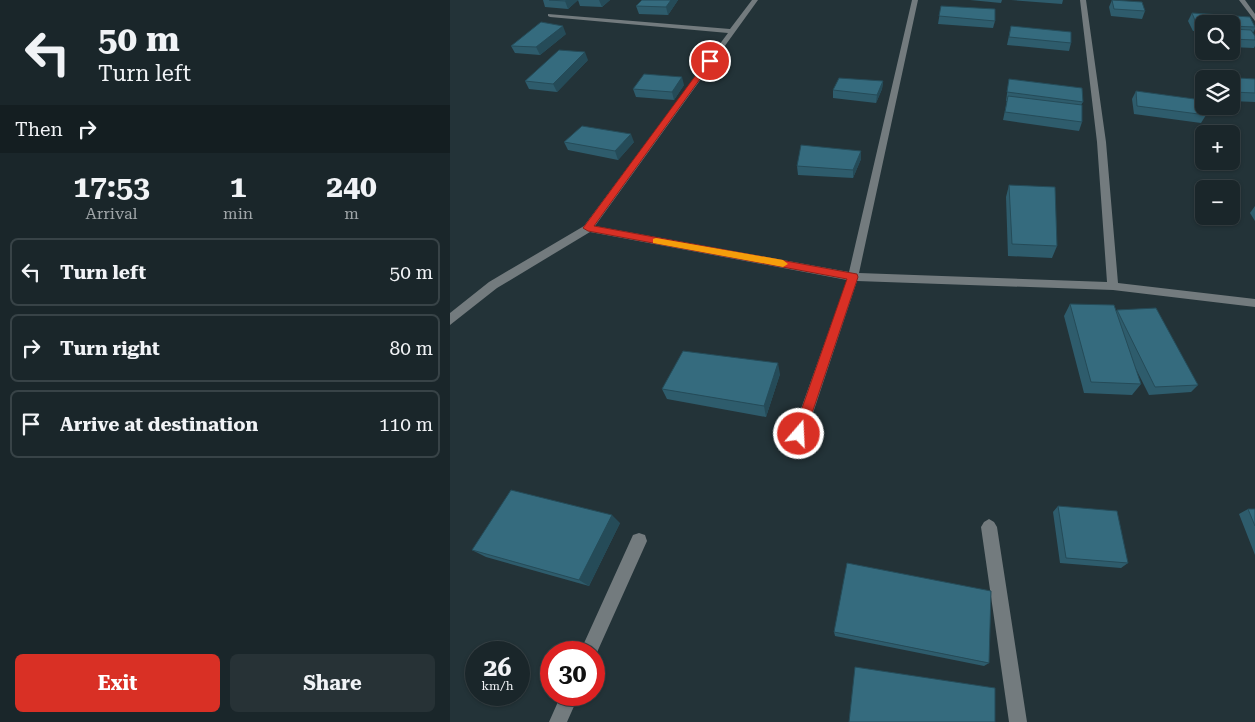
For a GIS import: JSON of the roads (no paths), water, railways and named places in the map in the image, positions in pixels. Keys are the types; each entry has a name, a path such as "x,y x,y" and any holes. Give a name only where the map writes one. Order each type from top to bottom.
{"street":[{"path":"450,320 493,285 588,228 755,0"},
{"path":"799,434 853,277 915,0"},
{"path":"1083,0 1090,46 1108,212 1113,286"},
{"path":"1242,0 1255,19"},
{"path":"550,15 732,31"},
{"path":"588,228 853,277 1113,286 1255,302"},
{"path":"989,527 1018,722"},
{"path":"594,641 638,541"},
{"path":"558,722 565,706"}]}
